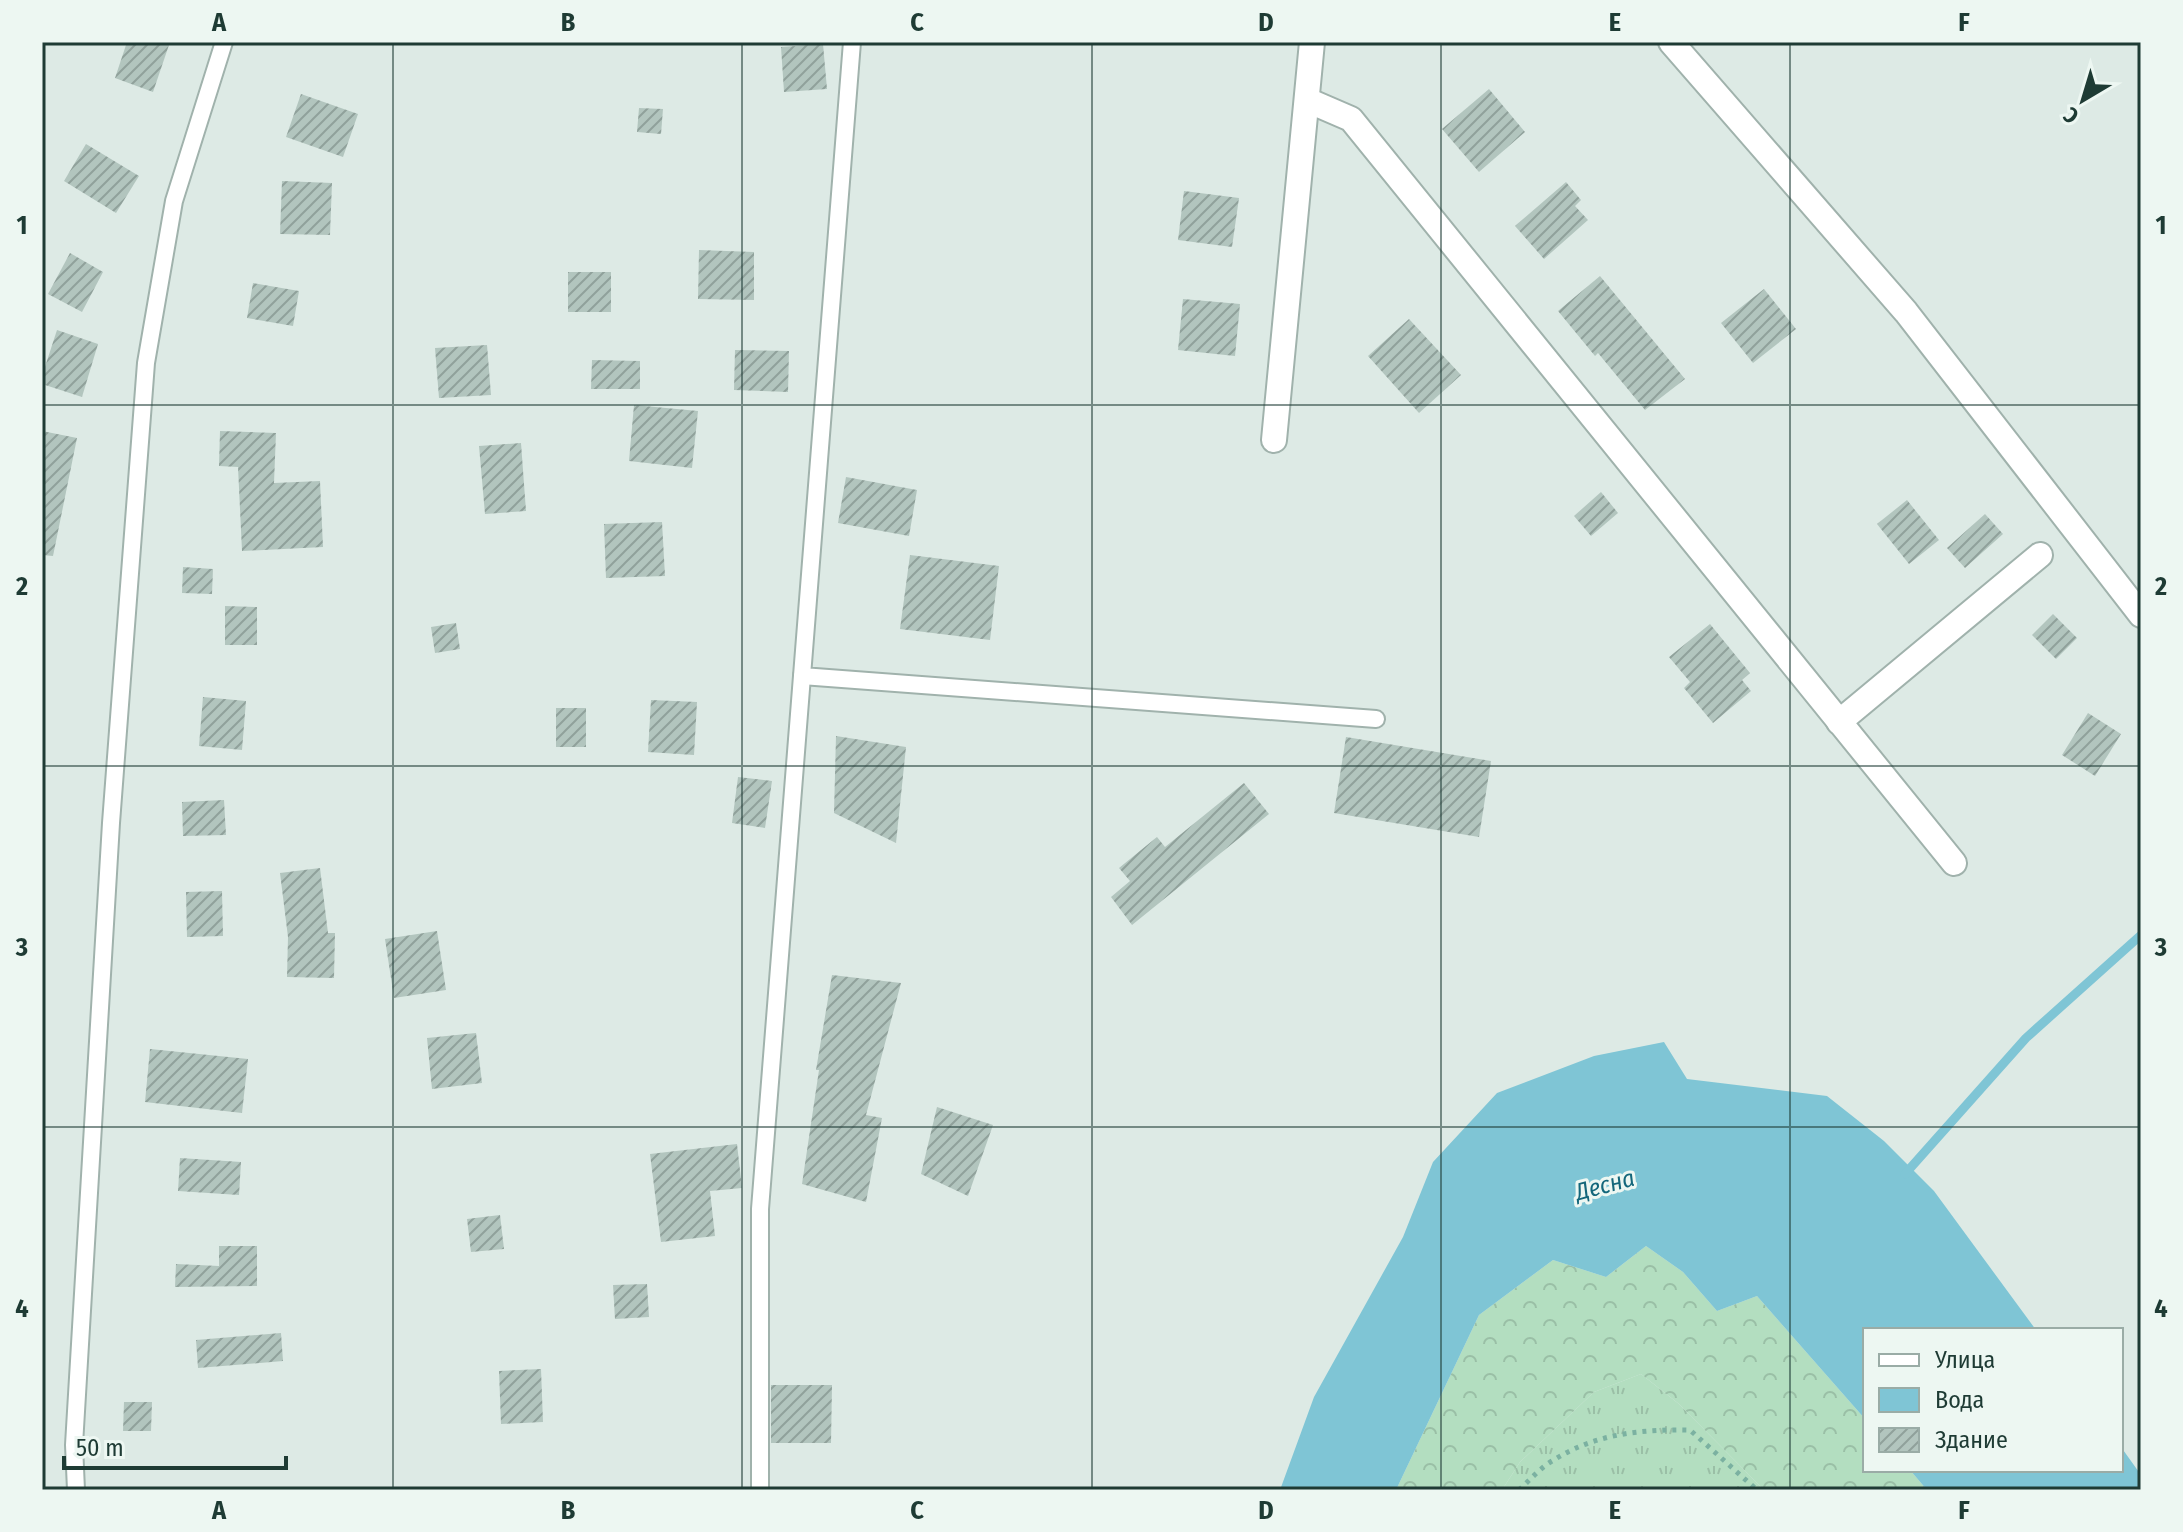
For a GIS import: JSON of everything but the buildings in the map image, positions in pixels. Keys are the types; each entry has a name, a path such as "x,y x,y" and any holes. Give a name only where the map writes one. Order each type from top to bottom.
{"street":[{"path":"1274,440 1312,42"},
{"path":"1671,42 1906,312 2141,615"},
{"path":"1307,100 1351,119 1954,863"},
{"path":"1839,722 2040,555"}],"lane":[{"path":"76,1490 74,1445 109,854 146,363 174,201 224,42"},
{"path":"760,1490 760,1209 852,42"},
{"path":"802,676 1376,719"}],"path":[{"path":"1519,1490 1551,1461 1606,1436 1657,1429 1690,1430 1757,1490"}],"green space":[{"path":"1646,1246 1683,1272 1717,1311 1757,1296 1863,1417 1863,1472 1912,1472 1927,1490 1764,1490 1679,1404 1641,1374 1594,1392 1520,1462 1502,1490 1396,1490 1479,1315 1553,1260 1606,1277"},
{"path":"1641,1374 1679,1404 1764,1490 1502,1490 1520,1462 1594,1392"}],"water":[{"name":"Десна","path":"1664,1042 1687,1079 1827,1096 1884,1141 1934,1191 2035,1328 1863,1328 1863,1417 1757,1296 1717,1311 1683,1272 1646,1246 1606,1277 1553,1260 1479,1315 1396,1490 1280,1490 1314,1397 1403,1237 1433,1162 1497,1093 1594,1056"},
{"path":"2123,1450 2141,1475 2141,1490 1927,1490 1912,1472 2123,1472"}],"waterway":[{"path":"1905,1174 2026,1038 2141,935"}]}
